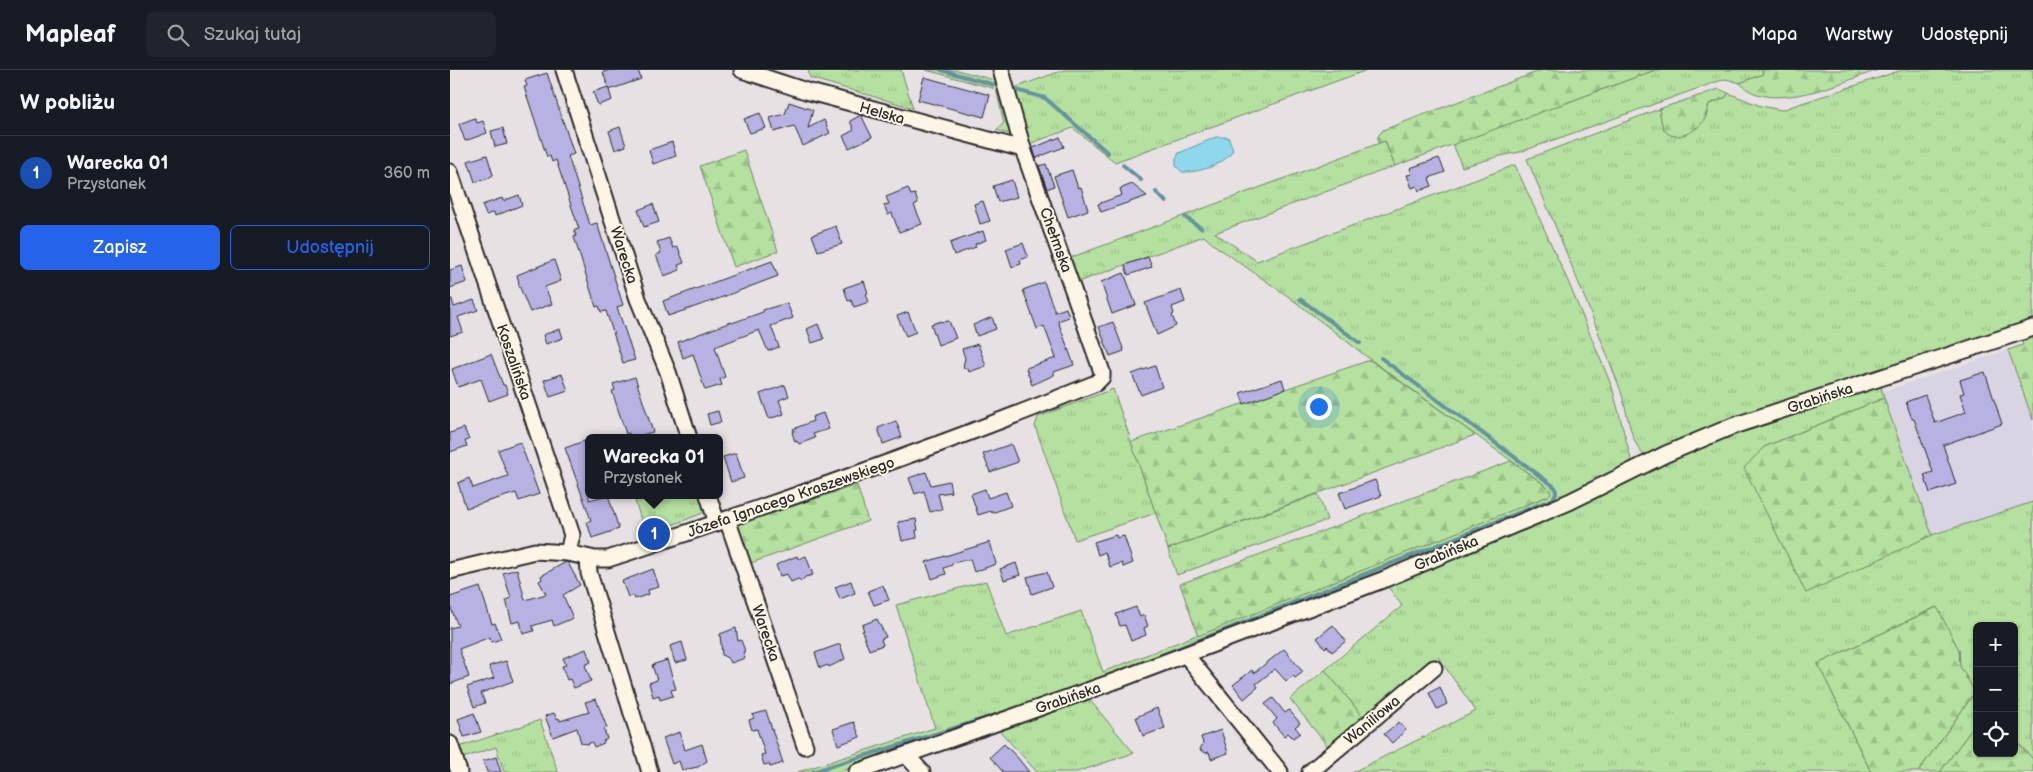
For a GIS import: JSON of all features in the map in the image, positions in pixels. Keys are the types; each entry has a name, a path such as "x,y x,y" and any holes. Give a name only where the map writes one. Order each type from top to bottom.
{"street":[{"name":"Warecka","path":"564,70 638,299 668,372 688,434"},
{"name":"Helska","path":"742,70 815,94 1023,149"},
{"name":"Chełmska","path":"1001,70 1023,149 1102,372 1102,377 1096,383"},
{"name":"Koszalińska","path":"450,172 572,535 568,553"},
{"name":"Grabińska","path":"857,772 1186,655 1385,579 1561,505 1666,454 1733,426 2033,328"},
{"name":"Józefa Ignacego Kraszewskiego","path":"450,571 535,551 568,553 588,558 608,559 861,474 1096,383"},
{"name":"Warecka","path":"710,499 722,521 805,746"},
{"path":"588,558 589,573 650,772"},
{"path":"1186,655 1280,772"},
{"name":"Waniliowa","path":"1310,772 1434,668"},
{"path":"450,744 460,772"},
{"path":"906,755 922,772"}],"shaded area":[{"path":"2008,350 2033,420 2033,502 1932,535 1882,392"}],"green space":[{"path":"808,70 901,70 913,108 810,78"},
{"path":"926,70 957,70 998,81 1016,136 996,130 1004,123 996,89"},
{"path":"1064,70 1367,70 1115,162 1073,128 1029,144 1012,93 1016,94 1014,88"},
{"path":"1542,70 1655,70 1395,166 1385,141 1378,143 1378,136 1383,130"},
{"path":"1655,70 1762,70 1763,74 1740,83 1726,79 1713,83 1520,152 1462,167 1453,144"},
{"path":"1762,70 1878,70 1807,93 1769,96 1753,92 1740,83 1763,74"},
{"path":"1902,70 2033,70 2033,321 1645,457 1635,441 1622,395 1608,357 1527,159 1659,109 1664,130 1671,135 1677,135 1689,132 1700,125 1704,121 1709,104 1726,97 1728,93 1761,106 1781,110"},
{"path":"1719,89 1728,93 1726,97 1709,104 1704,121 1695,129 1680,136 1670,135 1664,130 1659,109"},
{"path":"1385,141 1395,166 1215,233 1257,261 1515,165 1567,279 1612,387 1632,463 1555,505 1113,680 839,772 798,772 935,728 896,605 986,581 1006,636 1081,611 1103,672 1548,496 1545,485 1371,360 1289,297 1204,236 1075,283 1067,259"},
{"path":"744,150 778,251 734,267 700,166"},
{"path":"2033,335 2033,420 2008,350 2023,345 2021,339"},
{"path":"1370,360 1475,435 1168,549 1131,442"},
{"path":"1881,386 1884,398 1764,447 1932,535 2033,502 2033,759 2018,743 2018,622 1973,622 1973,689 1959,666 1959,650 1936,607 1818,664 1871,772 1353,772 1476,711 1438,657 1364,718 1325,670 1402,606 1386,584 1551,515 1712,443"},
{"path":"1113,389 1156,513 1075,540 1035,426 1038,417"},
{"path":"1884,398 1932,535 1806,593 1744,468 1764,447"},
{"path":"1511,461 1545,485 1551,493 1548,496 1198,636 1180,584"},
{"path":"857,485 868,521 751,563 738,524"},
{"path":"1318,494 1327,520 1177,575 1168,549"},
{"path":"634,499 701,499 703,513 646,535"},
{"path":"1937,607 1959,650 1960,666 1973,689 1973,695 1918,772 1871,772 1818,664"},
{"path":"1325,670 1364,718 1329,748 1290,699"},
{"path":"1973,695 1973,727 1940,772 1918,772"},
{"path":"1088,698 1134,753 1077,772 1037,772 997,728"},
{"path":"540,720 558,772 504,772 496,747 463,758 459,747"},
{"path":"1973,727 1973,757 2018,757 2018,743 2033,759 2033,772 1940,772"}],"water":[{"path":"1216,137 1228,137 1233,149 1218,164 1188,172 1182,172 1176,166 1176,158 1179,153"}],"building":[{"path":"610,70 638,70 641,79 609,90 603,72"},
{"path":"547,73 574,154 568,156 590,225 597,223 623,305 617,307 635,360 623,363 606,311 601,312 599,306 596,307 574,237 576,236 574,230 579,229 556,160 552,162 550,156 547,157 524,87 527,86 525,80"},
{"path":"924,77 990,95 984,117 918,100"},
{"path":"608,87 612,100 598,105 593,92"},
{"path":"789,102 813,110 808,128 824,120 830,133 803,146 794,126 774,132 770,118 785,114"},
{"path":"760,113 766,128 750,133 744,119"},
{"path":"861,115 872,137 849,148 843,136 854,130 850,121"},
{"path":"475,118 477,123 483,121 487,133 465,141 459,124"},
{"path":"620,127 626,146 615,150 609,131"},
{"path":"503,128 507,144 495,147 491,131"},
{"path":"1060,137 1064,147 1036,158 1033,148"},
{"path":"672,142 676,156 653,164 649,150"},
{"path":"487,155 493,175 487,179 475,182 468,161"},
{"path":"1439,158 1445,172 1429,178 1432,186 1419,191 1417,186 1412,188 1407,175 1412,174 1410,168"},
{"path":"1046,164 1054,186 1047,189 1039,166"},
{"path":"1072,170 1078,188 1081,187 1088,210 1068,217 1054,176"},
{"path":"1012,180 1017,197 998,202 993,186"},
{"path":"1132,184 1147,196 1101,212 1098,204 1122,195 1120,189"},
{"path":"908,188 911,195 915,194 918,203 914,205 922,224 899,232 892,213 888,215 884,205 889,204 886,197"},
{"path":"519,195 522,205 495,216 494,212 486,215 482,205 502,198 503,201"},
{"path":"983,201 990,221 980,224 974,204"},
{"path":"653,204 659,222 644,227 638,210"},
{"path":"836,226 842,244 818,251 812,235"},
{"path":"983,231 986,240 975,244 976,247 954,255 950,243"},
{"path":"669,238 673,248 678,247 684,263 678,265 680,270 664,276 656,255 661,253 657,242"},
{"path":"1023,243 1028,257 1020,260 1021,264 1012,267 1006,249"},
{"path":"1148,257 1152,267 1128,275 1125,265"},
{"path":"554,260 561,281 545,287 552,304 530,312 518,283 517,275"},
{"path":"772,261 778,276 668,316 663,301"},
{"path":"462,266 467,282 450,288 450,270"},
{"path":"1124,273 1136,305 1112,314 1101,282"},
{"path":"864,281 869,302 854,307 851,300 848,301 844,288"},
{"path":"1044,282 1055,312 1066,308 1069,317 1058,321 1074,365 1054,372 1054,375 1032,385 1026,368 1056,358 1044,326 1037,329 1023,290"},
{"path":"1181,290 1185,302 1172,307 1174,314 1172,315 1176,326 1157,335 1145,303"},
{"path":"450,299 452,299 454,307 474,300 478,310 458,317 463,332 450,336"},
{"path":"787,303 793,318 771,326 779,347 768,351 759,330 715,347 725,377 720,379 722,385 705,390 693,354 683,358 678,342"},
{"path":"908,312 916,332 906,336 897,316"},
{"path":"992,317 996,329 977,336 973,325"},
{"path":"949,321 956,338 938,345 931,324"},
{"path":"1113,322 1124,351 1110,356 1099,327"},
{"path":"818,324 824,339 812,343 807,329"},
{"path":"560,329 563,338 546,344 543,335"},
{"path":"978,344 986,366 969,372 968,369 963,367 965,358 962,349"},
{"path":"491,354 508,394 489,401 481,379 458,387 452,369"},
{"path":"1155,366 1162,387 1141,395 1132,374"},
{"path":"1985,372 2002,424 1943,445 1956,484 1930,493 1924,475 1933,472 1906,402 1925,395 1935,423 1966,412 1960,394 1964,393 1960,380"},
{"path":"562,374 568,391 550,397 544,380"},
{"path":"635,377 653,432 626,434 612,391 615,390 613,384"},
{"path":"1282,379 1285,389 1244,404 1240,393"},
{"path":"785,385 789,396 779,400 784,414 769,419 760,394"},
{"path":"718,411 721,422 710,425 707,414"},
{"path":"823,413 829,429 813,434 815,438 799,444 797,441 795,442 793,429 813,421 812,417"},
{"path":"896,421 902,437 883,444 878,428"},
{"path":"464,428 469,440 465,441 467,446 450,452 450,433"},
{"path":"584,441 585,499 609,499 619,529 592,538 587,522 591,520 565,448"},
{"path":"520,442 539,494 519,501 516,493 466,508 458,483 469,478 473,488 508,476 498,450"},
{"path":"1011,444 1018,462 990,472 983,454"},
{"path":"736,453 744,478 731,482 723,457"},
{"path":"926,472 931,485 949,481 951,492 938,494 942,509 930,512 924,491 915,494 909,478"},
{"path":"1375,480 1381,496 1345,509 1339,493"},
{"path":"985,489 988,498 1006,492 1011,506 992,513 991,511 978,515 971,494"},
{"path":"916,519 917,538 902,541 898,522"},
{"path":"1116,535 1117,538 1124,536 1133,563 1123,567 1122,563 1110,567 1105,552 1098,555 1094,542"},
{"path":"990,542 996,564 974,572 970,559 952,563 952,565 944,568 946,574 932,579 926,562"},
{"path":"797,556 798,559 806,556 813,575 805,577 802,581 798,579 791,582 787,574 780,576 776,565"},
{"path":"566,562 580,585 563,595 573,618 554,626 552,620 532,626 534,631 523,634 520,621 512,623 506,600 511,598 503,573 517,569 525,600 546,594 539,581 542,579 541,576"},
{"path":"1016,563 1020,575 1004,580 1000,569"},
{"path":"653,569 659,587 648,590 649,594 635,599 633,595 628,597 622,581"},
{"path":"1047,572 1052,587 1032,594 1027,577"},
{"path":"851,581 855,593 840,599 835,587"},
{"path":"883,585 889,600 874,605 868,591"},
{"path":"480,587 492,624 495,623 501,639 492,642 490,637 459,649 469,677 450,684 450,628 458,626 450,606 450,597"},
{"path":"1136,607 1140,617 1144,615 1148,626 1144,628 1146,635 1131,641 1125,625 1120,626 1116,614"},
{"path":"877,619 886,637 881,639 883,645 869,650 862,631 864,631 862,625"},
{"path":"1333,625 1346,641 1332,652 1327,646 1325,648 1317,638"},
{"path":"736,628 738,641 741,640 745,651 743,652 745,658 731,663 729,659 722,655 720,634"},
{"path":"682,642 687,660 675,663 670,646"},
{"path":"840,644 845,659 829,667 828,665 820,668 815,653"},
{"path":"586,649 591,662 585,665 591,681 574,688 570,679 567,680 562,666 566,665 563,658"},
{"path":"1284,649 1303,672 1295,678 1293,676 1286,681 1275,669 1256,684 1258,687 1244,699 1233,685 1252,670 1254,673"},
{"path":"667,660 676,689 671,690 673,696 660,700 659,695 653,697 649,683 657,680 652,665"},
{"path":"506,661 513,681 481,693 485,703 474,707 467,687 494,678 489,666"},
{"path":"1440,687 1447,704 1437,709 1429,693"},
{"path":"1273,698 1285,713 1289,710 1300,723 1295,727 1300,733 1293,738 1288,733 1284,736 1273,723 1277,719 1265,704"},
{"path":"596,699 607,728 604,729 607,739 603,741 604,743 594,747 592,742 587,744 581,743 577,728 553,737 545,716 554,713 560,721 589,712 585,702"},
{"path":"1157,708 1165,728 1143,736 1136,717"},
{"path":"766,711 783,763 770,767 769,764 764,765 761,755 765,754 757,729 752,730 749,720 754,718 752,715"},
{"path":"474,713 481,732 464,737 458,719"},
{"path":"854,722 860,737 838,745 833,729"},
{"path":"1399,722 1406,730 1392,743 1384,734"},
{"path":"1221,730 1228,753 1211,759 1209,752 1206,753 1200,750 1203,743 1201,737"},
{"path":"680,732 685,750 702,744 707,761 698,767 682,770 679,761 672,764 663,738"},
{"path":"1004,744 1029,772 1003,772 990,757"},
{"path":"496,757 501,772 487,772 483,761"}],"waterway":[{"path":"941,70 995,85"},
{"path":"1016,90 1045,98 1108,153"},
{"path":"1123,165 1141,180"},
{"path":"1156,192 1166,202"},
{"path":"1185,217 1201,228"},
{"path":"1300,299 1360,343"},
{"path":"1144,662 1553,499 1556,493 1555,487 1381,358"},
{"path":"812,772 1003,713"}],"place":[{"name":"Warecka 01","path":"654,534"}]}
